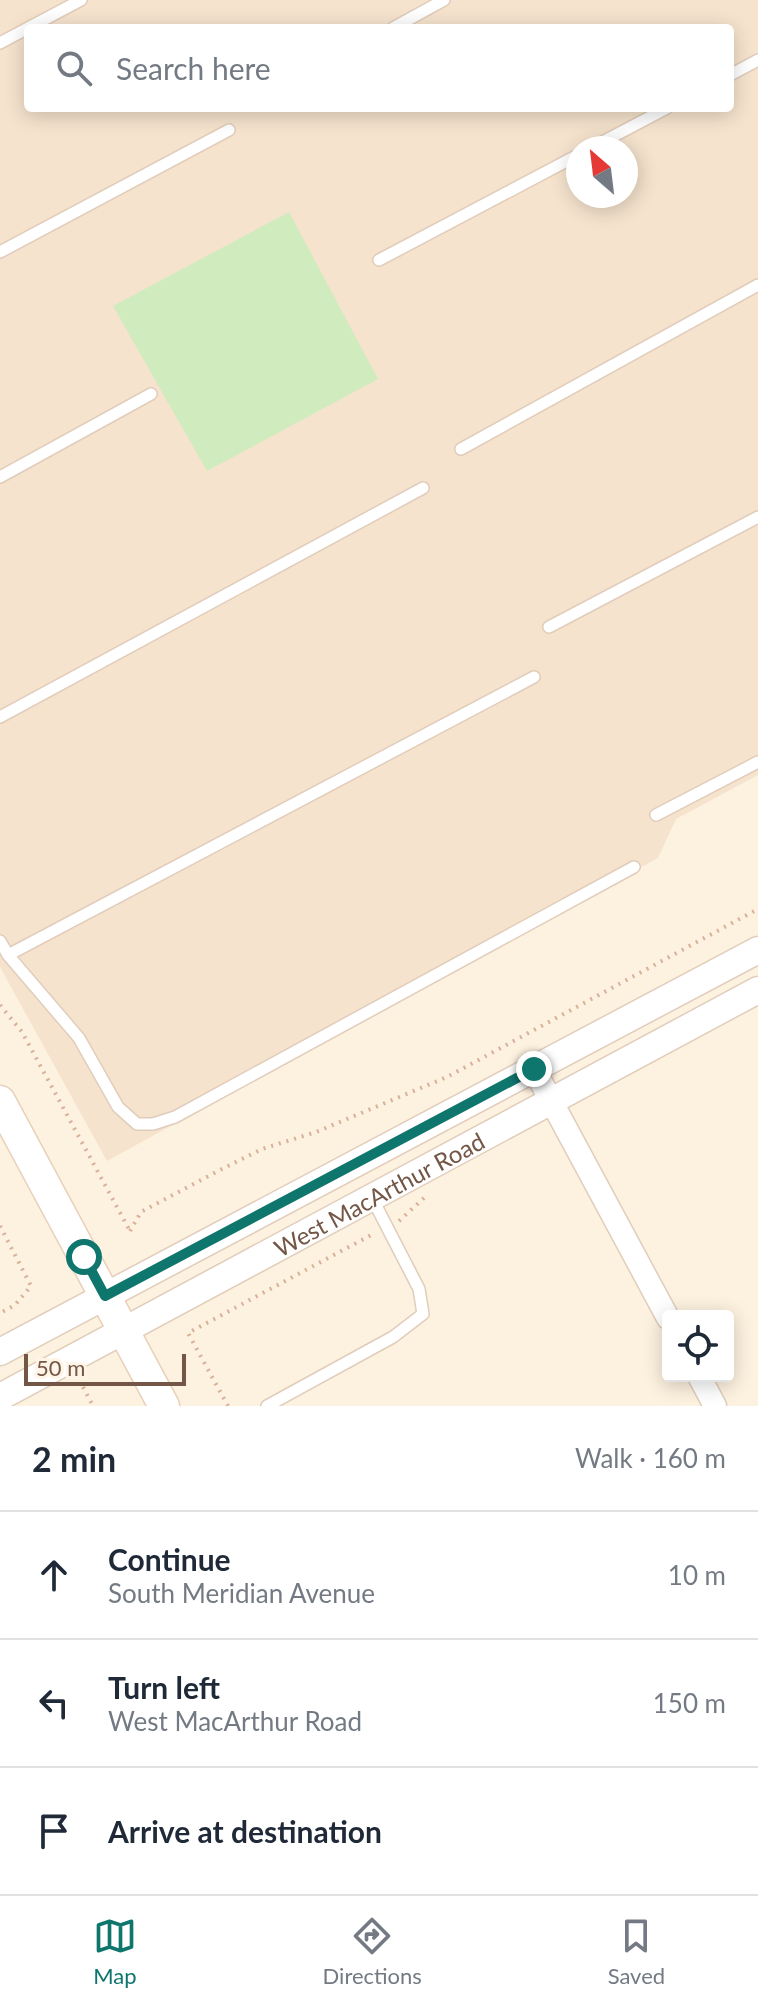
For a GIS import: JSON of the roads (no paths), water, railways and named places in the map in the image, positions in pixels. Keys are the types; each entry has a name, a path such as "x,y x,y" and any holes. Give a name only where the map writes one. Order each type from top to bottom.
{"main road":[{"path":"0,1101 164,1406"}],"street":[{"name":"West MacArthur Road","path":"0,1352 758,950"},
{"name":"West MacArthur Road","path":"0,1397 758,990"},
{"path":"534,1069 664,1310"},
{"path":"702,1382 715,1406"}],"lane":[{"path":"36,24 81,0"},
{"path":"400,24 444,0"},
{"path":"0,43 24,30"},
{"path":"734,73 758,60"},
{"path":"614,136 659,112"},
{"path":"0,252 229,130"},
{"path":"379,260 566,161"},
{"path":"461,449 758,285"},
{"path":"0,477 151,394"},
{"path":"0,717 423,488"},
{"path":"549,627 758,517"},
{"path":"8,955 534,677"},
{"path":"656,815 758,762"},
{"path":"0,941 8,955 79,1038 118,1107 137,1124 153,1124 175,1117 634,867"},
{"path":"267,1406 393,1337 423,1314 419,1289 372,1198"}]}
